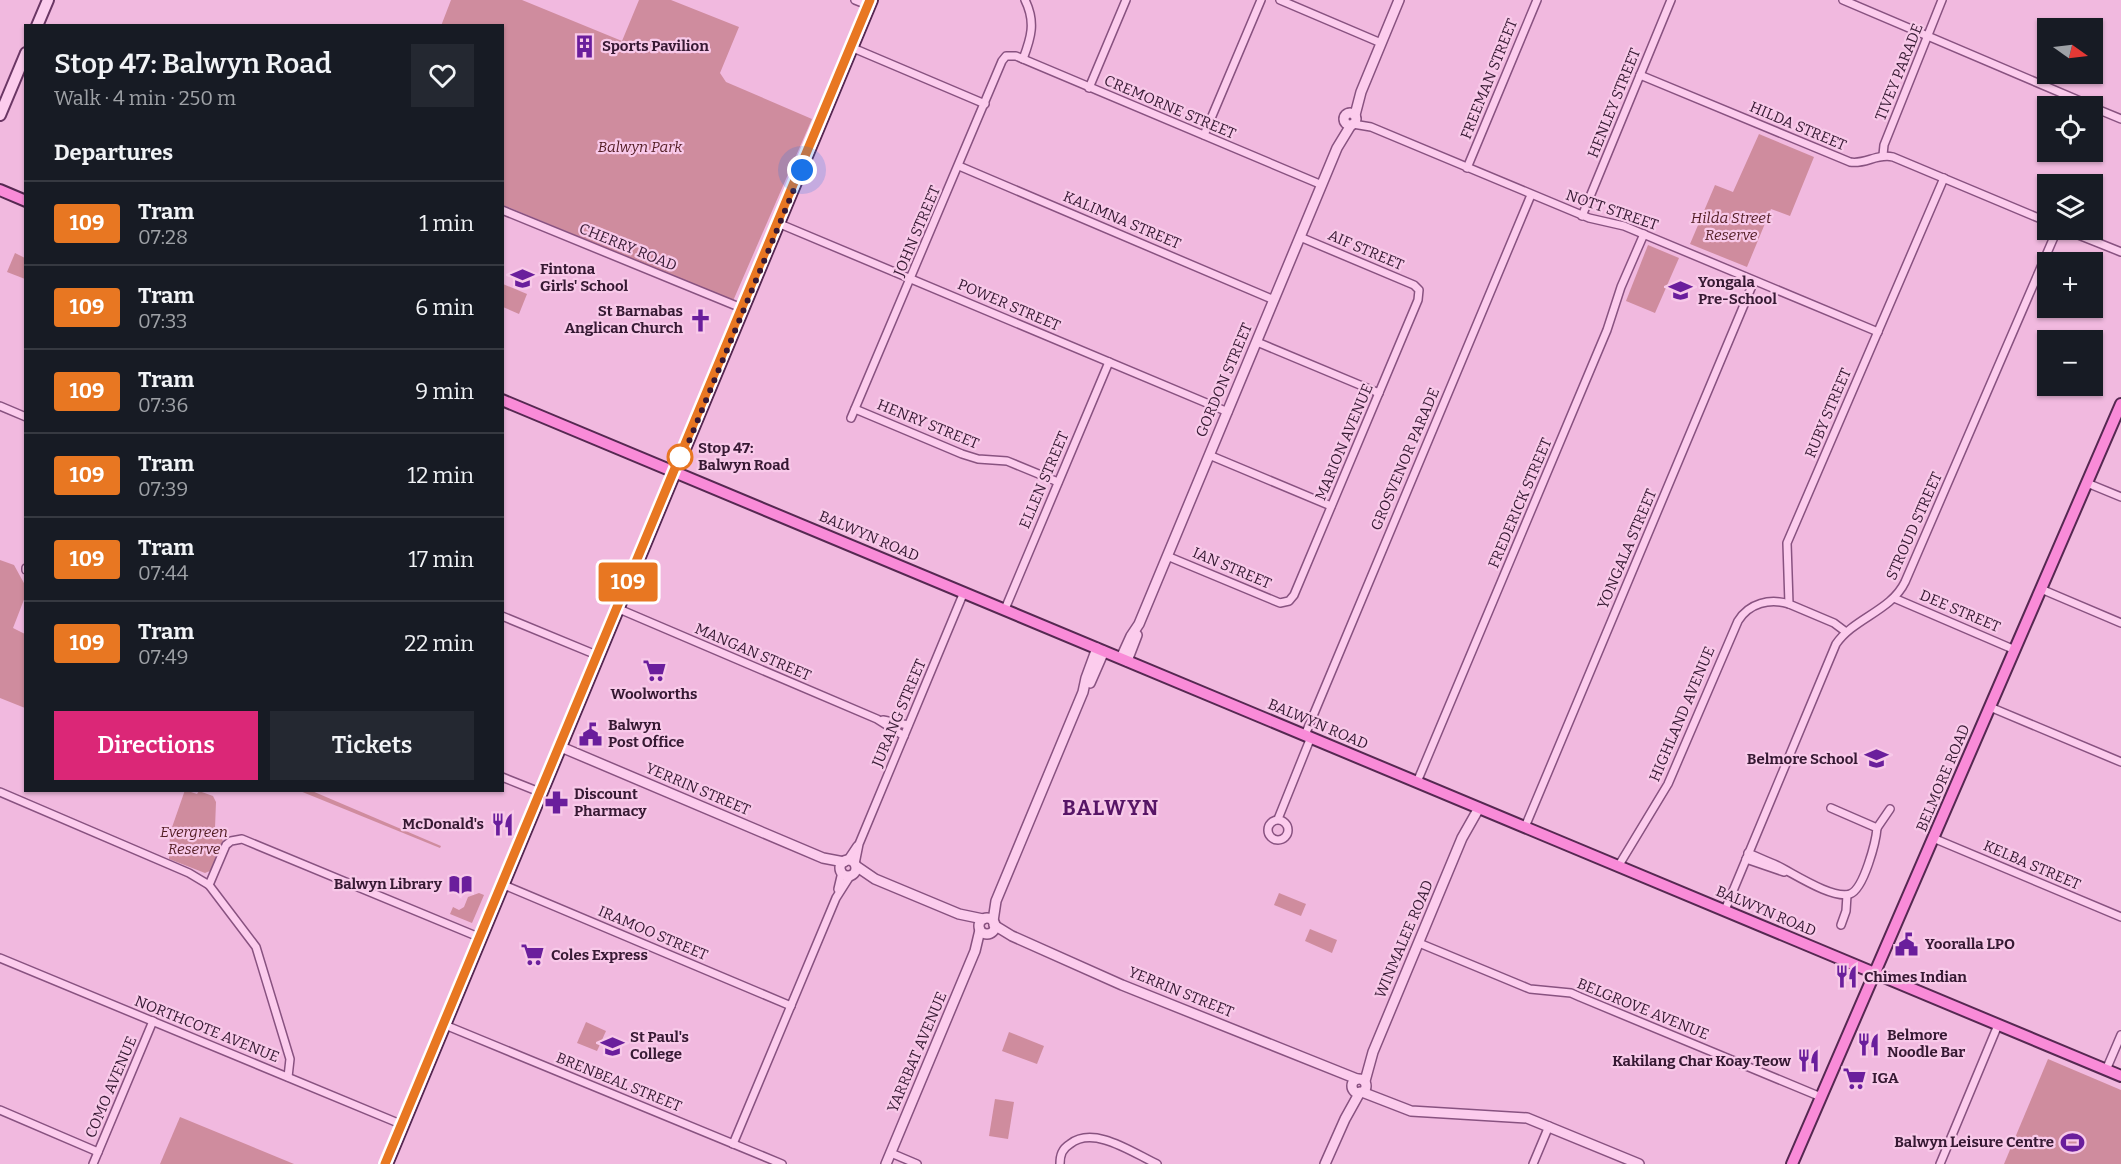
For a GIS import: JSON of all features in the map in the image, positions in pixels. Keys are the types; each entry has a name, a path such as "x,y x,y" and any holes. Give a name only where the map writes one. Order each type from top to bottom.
{"main road":[{"path":"38,24 48,0"},
{"path":"387,1164 871,3"},
{"path":"0,115 24,58"},
{"path":"0,190 24,200"},
{"name":"BALWYN ROAD","path":"504,401 2121,1076"},
{"name":"BELMORE ROAD","path":"1792,1164 2121,404"}],"street":[{"path":"855,0 871,3"},
{"path":"1023,59 1032,36 1033,25 1025,0"},
{"path":"1089,88 1126,0"},
{"path":"1204,135 1261,0"},
{"path":"1280,0 1381,43"},
{"name":"GORDON STREET","path":"1124,659 1136,638 1139,624 1351,119 1398,0"},
{"name":"FREEMAN STREET","path":"1467,168 1536,0"},
{"name":"HENLEY STREET","path":"1582,216 1671,0"},
{"path":"1843,0 2067,96"},
{"name":"TIVEY PARADE","path":"1883,155 1884,145 1942,0"},
{"path":"853,48 985,104"},
{"name":"CREMORNE STREET","path":"1008,55 1023,59 1322,185"},
{"name":"JOHN STREET","path":"851,418 1002,61 1008,55"},
{"name":"HILDA STREET","path":"1640,75 1850,162 1858,163 1883,155"},
{"path":"2103,112 2121,119"},
{"name":"NOTT STREET","path":"1351,119 1582,216 1617,224 1644,234 1878,332"},
{"path":"1883,155 1893,157 2037,217"},
{"name":"KALIMNA STREET","path":"959,166 1274,300"},
{"name":"RUBY STREET","path":"1789,604 1786,549 1789,538 1944,178"},
{"name":"GROSVENOR PARADE","path":"1278,819 1308,736 1531,195"},
{"name":"CHERRY ROAD","path":"504,211 744,309"},
{"name":"POWER STREET","path":"780,224 1228,412"},
{"name":"FREDERICK STREET","path":"1417,782 1607,330 1621,287 1644,234"},
{"name":"AIF STREET","path":"1300,237 1414,285 1419,290"},
{"name":"STROUD STREET","path":"1725,910 1835,647 1846,632 1894,598 1905,582 2053,240"},
{"path":"2091,240 2121,252"},
{"name":"YONGALA STREET","path":"1525,827 1754,281"},
{"name":"MARION AVENUE","path":"1288,602 1294,596 1418,300 1419,290"},
{"path":"1257,342 1379,393"},
{"name":"ELLEN STREET","path":"1005,609 1109,362"},
{"path":"0,406 24,416"},
{"name":"HENRY STREET","path":"855,409 962,454 978,459 1007,461 1058,482"},
{"path":"1209,455 1331,506"},
{"path":"2087,483 2121,497"},
{"name":"IAN STREET","path":"1167,556 1280,603 1288,602"},
{"path":"2041,589 2121,623"},
{"name":"JURANG STREET","path":"733,1144 964,592"},
{"name":"DEE STREET","path":"1894,598 2015,650"},
{"name":"HIGHLAND AVENUE","path":"1619,866 1668,784 1738,621 1751,608 1762,603 1774,601 1789,604"},
{"path":"1789,604 1834,623 1846,632"},
{"name":"MANGAN STREET","path":"619,609 878,719 904,736"},
{"path":"504,617 599,656"},
{"name":"YARRBAT AVENUE","path":"886,1164 1083,692 1091,681 1101,650"},
{"path":"1990,707 2121,762"},
{"name":"MANGAN STREET","path":"878,719 908,725"},
{"name":"YERRIN STREET","path":"561,747 1012,936 1130,988 1340,1073 1382,1099 1411,1111 1523,1117 1639,1164"},
{"path":"504,778 542,793"},
{"path":"0,792 189,873 208,885 256,947 290,1059 288,1077"},
{"name":"WINMALEE ROAD","path":"1325,1164 1476,806"},
{"path":"1831,808 1878,828"},
{"path":"1747,856 1793,874 1816,887 1847,895 1856,889 1875,847 1878,828 1890,809"},
{"name":"KELBA STREET","path":"1933,838 2121,917"},
{"path":"208,885 226,845 231,841 242,839 481,938"},
{"name":"IRAMOO STREET","path":"504,885 791,1006"},
{"path":"1841,925 1846,911 1847,895"},
{"name":"BELGROVE AVENUE","path":"1419,943 1530,989 1571,993 1821,1097"},
{"name":"NORTHCOTE AVENUE","path":"0,958 403,1125"},
{"name":"COMO AVENUE","path":"93,1164 153,1022"},
{"name":"BRENBEAL STREET","path":"445,1025 782,1164"},
{"path":"1940,1164 1998,1025"},
{"path":"2106,1070 2121,1035"},
{"path":"0,1110 98,1152"},
{"path":"1533,1164 1548,1126"},
{"path":"1060,1164 1060,1156 1065,1148 1077,1138 1094,1136 1157,1164"},
{"path":"891,1154 917,1164"}],"green space":[{"name":"Balwyn Park","path":"451,0 522,0 622,41 639,0 671,0 739,27 720,73 726,82 812,119 733,301 504,205 504,24 442,24"},
{"name":"Hilda Street Reserve","path":"1759,134 1814,157 1790,216 1771,209 1747,267 1690,244 1715,185 1733,192"},
{"path":"1648,245 1679,258 1655,313 1626,301"},
{"path":"15,253 24,258 24,279 7,272"},
{"path":"504,284 527,294 519,314 504,307"},
{"path":"0,560 14,565 24,583 24,600 13,628 24,634 24,708 0,698"},
{"name":"Evergreen Reserve","path":"184,792 197,794 202,792 213,796 216,802 215,828 223,841 210,871 205,873 169,859 170,833"},
{"path":"302,792 314,792 441,846 440,848"},
{"path":"479,893 484,895 472,923 450,914 453,907 459,910 464,907 468,897"},
{"path":"1279,893 1306,904 1301,916 1274,905"},
{"path":"1310,929 1337,940 1332,953 1305,941"},
{"path":"586,1022 606,1031 597,1051 577,1043"},
{"path":"1009,1032 1044,1046 1037,1064 1002,1051"},
{"path":"2048,1059 2121,1090 2121,1164 2004,1164"},
{"path":"995,1099 1014,1102 1008,1139 989,1136"},
{"path":"180,1117 294,1164 160,1164"}],"tram line":[{"path":"385,1164 870,0"},
{"name":"109","path":"385,1164 870,0"}],"place":[{"name":"Sports Pavilion","path":"584,46"},
{"name":"Fintona Girls' School","path":"522,278"},
{"name":"Yongala Pre-School","path":"1680,291"},
{"name":"St Barnabas Anglican Church","path":"701,320"},
{"name":"Stop 47: Balwyn Road","path":"680,457"},
{"name":"Woolworths","path":"654,670"},
{"name":"Balwyn Post Office","path":"590,734"},
{"name":"Belmore School","path":"1876,759"},
{"name":"Discount Pharmacy","path":"556,803"},
{"name":"McDonald's","path":"502,824"},
{"name":"Balwyn Library","path":"460,884"},
{"name":"Yooralla LPO","path":"1907,944"},
{"name":"Coles Express","path":"533,955"},
{"name":"Chimes Indian","path":"1846,977"},
{"name":"Belmore Noodle Bar","path":"1869,1044"},
{"name":"St Paul's College","path":"612,1046"},
{"name":"Kakilang Char Koay Teow","path":"1809,1061"},
{"name":"IGA","path":"1854,1078"},
{"name":"Balwyn Leisure Centre","path":"2072,1142"}],"district":[{"name":"BALWYN","path":"1111,808"}],"route":[{"path":"680,457 682,458 802,170"}]}
